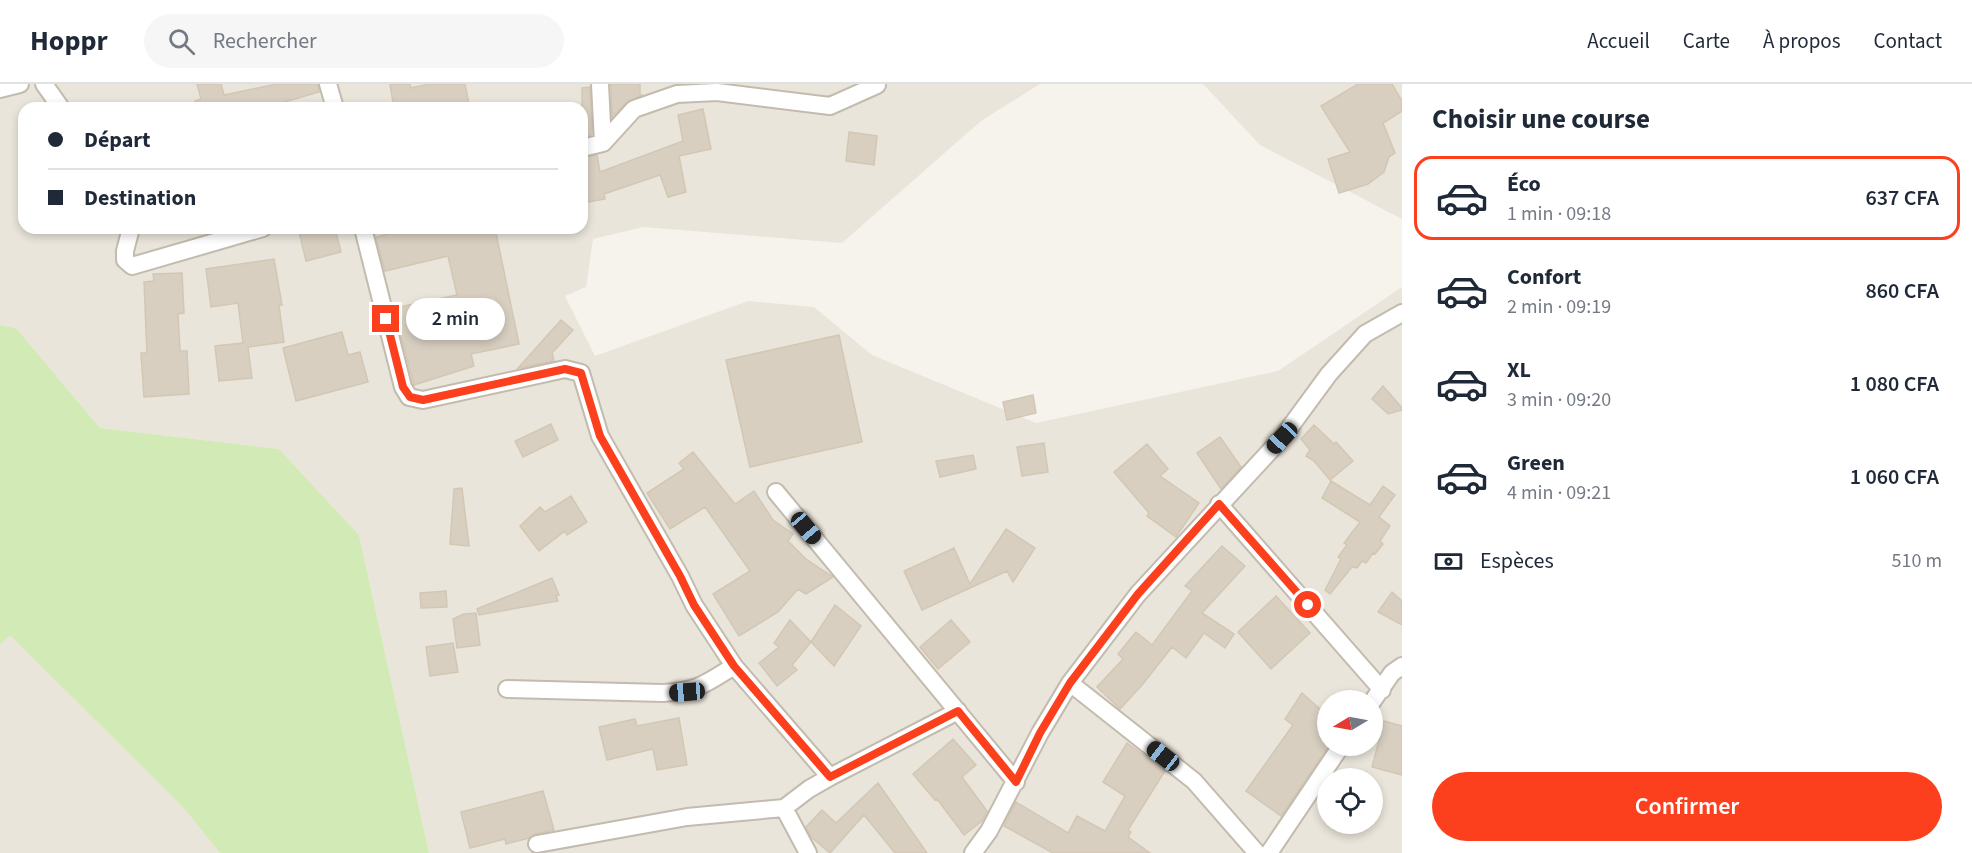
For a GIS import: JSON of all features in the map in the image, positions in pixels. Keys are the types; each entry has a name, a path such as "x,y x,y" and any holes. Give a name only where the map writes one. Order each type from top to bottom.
{"street":[{"path":"0,89 20,84"},
{"path":"44,84 57,102"},
{"path":"328,84 333,102"},
{"path":"600,84 603,143"},
{"path":"588,147 603,143 634,109 677,94 717,92 830,106 877,85"},
{"path":"129,234 125,260 132,266 242,234"},
{"path":"365,234 403,387 410,397 423,400 565,369 581,373 600,436 680,576 694,605 734,666 830,777"},
{"path":"973,853 989,831 1040,733 1070,683 1138,594 1282,438 1329,374 1365,334 1402,313"},
{"path":"776,492 1016,782"},
{"path":"1219,504 1372,690"},
{"path":"507,689 687,692 699,688 734,666"},
{"path":"1381,690 1392,673 1402,666"},
{"path":"1070,683 1194,781 1257,853"},
{"path":"537,844 687,817 784,808 830,777 958,711"},
{"path":"1269,853 1334,756"},
{"path":"784,808 808,853"}],"shaded area":[{"path":"0,84 1040,84 981,121 842,243 643,227 593,239 586,287 565,296 595,356 748,301 814,307 872,355 1036,423 1278,371 1402,287 1402,853 429,853 359,535 279,449 100,428 16,328 0,325"},
{"path":"1203,84 1402,84 1402,219 1260,145"},
{"path":"10,634 182,806 220,853 0,853 0,645"}],"green space":[{"path":"0,325 16,328 100,428 279,449 359,535 429,853 220,853 182,806 10,635 0,645"}],"building":[{"path":"197,84 221,84 224,95 277,84 318,84 319,92 285,102 195,102 201,99"},
{"path":"390,84 410,84 411,88 429,84 465,84 469,102 393,102"},
{"path":"611,84 640,84 640,95 643,95 627,102 612,117"},
{"path":"1358,84 1392,84 1402,101 1402,111 1383,123 1395,153 1389,157 1384,172 1368,184 1339,193 1328,159 1350,152 1321,106"},
{"path":"590,87 592,135 588,136 588,102 582,102 582,88"},
{"path":"703,109 711,149 679,156 686,192 668,197 660,175 604,194 605,199 588,202 588,157 597,155 600,172 683,141 678,115"},
{"path":"849,132 877,136 874,165 846,161"},
{"path":"299,234 336,234 341,252 306,261"},
{"path":"389,234 496,234 519,344 471,354 474,366 414,385 394,308 457,295 448,256 385,271 376,237"},
{"path":"274,259 282,305 279,305 284,342 248,347 252,378 219,381 215,346 243,343 238,303 211,307 206,269"},
{"path":"182,273 184,313 178,314 180,351 187,351 189,394 144,397 141,353 147,353 144,282 154,281 153,274"},
{"path":"561,320 573,330 552,353 554,361 518,368"},
{"path":"342,332 348,355 360,352 368,382 296,401 283,348"},
{"path":"839,335 862,442 750,467 726,360"},
{"path":"1383,386 1402,410 1388,414 1372,399"},
{"path":"1033,395 1036,413 1007,420 1003,402"},
{"path":"551,424 558,440 523,457 515,441"},
{"path":"1314,425 1334,444 1336,442 1353,461 1330,480 1314,461 1306,456 1310,450 1301,439"},
{"path":"1220,437 1241,467 1221,489 1197,453"},
{"path":"1044,443 1048,472 1022,476 1017,447"},
{"path":"1147,444 1168,469 1160,476 1199,503 1176,537 1147,516 1149,513 1114,472"},
{"path":"693,452 735,504 754,491 773,520 793,534 788,541 807,560 833,577 806,594 798,589 778,612 739,636 713,594 750,571 705,507 670,529 647,493 684,469 679,463"},
{"path":"973,455 976,469 940,477 936,461"},
{"path":"1331,481 1370,505 1383,486 1395,495 1379,517 1390,526 1380,541 1383,544 1366,563 1362,561 1357,568 1352,567 1330,594 1325,590 1341,559 1338,557 1347,545 1344,543 1360,522 1322,498"},
{"path":"462,488 469,546 450,544 454,489"},
{"path":"571,496 587,522 567,535 565,531 539,551 520,526 540,507 545,512"},
{"path":"1006,529 1035,548 1013,582 1007,571 922,610 904,571 954,548 970,584"},
{"path":"1222,546 1245,566 1202,613 1234,634 1225,648 1204,633 1186,658 1172,647 1120,709 1097,687 1123,659 1118,654 1136,632 1152,645 1192,591 1185,586"},
{"path":"552,578 559,595 556,596 558,601 479,615 477,609"},
{"path":"446,591 447,607 421,608 420,593"},
{"path":"1392,592 1402,601 1402,625 1378,612"},
{"path":"1276,596 1310,633 1271,669 1238,632"},
{"path":"835,605 861,626 834,666 811,642"},
{"path":"476,613 480,645 457,648 453,619 464,614"},
{"path":"790,620 811,642 792,665 797,670 777,686 759,663 779,647 774,643"},
{"path":"951,620 970,642 938,669 920,647"},
{"path":"453,643 458,672 430,676 426,647"},
{"path":"1302,693 1317,706 1317,756 1322,756 1281,816 1246,791 1293,725 1285,719"},
{"path":"679,718 687,765 657,770 653,749 607,760 599,727 635,719 637,726"},
{"path":"1384,721 1402,726 1402,775 1383,770 1383,768 1372,767 1375,756 1383,756"},
{"path":"953,739 976,765 962,777 987,811 982,821 964,835 937,799 935,800 913,774"},
{"path":"1127,743 1165,771 1128,830 1131,832 1128,837 1150,853 1053,853 1004,826 1016,802 1068,833 1077,816 1105,831 1125,796 1103,782"},
{"path":"878,783 927,853 895,853 864,815 830,853 811,837 806,827 822,810 836,823"},
{"path":"543,791 554,830 506,844 505,839 470,848 461,812"}],"route":[{"path":"386,319 403,387 410,397 423,400 565,369 581,373 600,436 680,576 694,605 734,666 830,777 958,711 1016,782 1040,733 1070,683 1138,594 1219,504 1308,605"}]}
